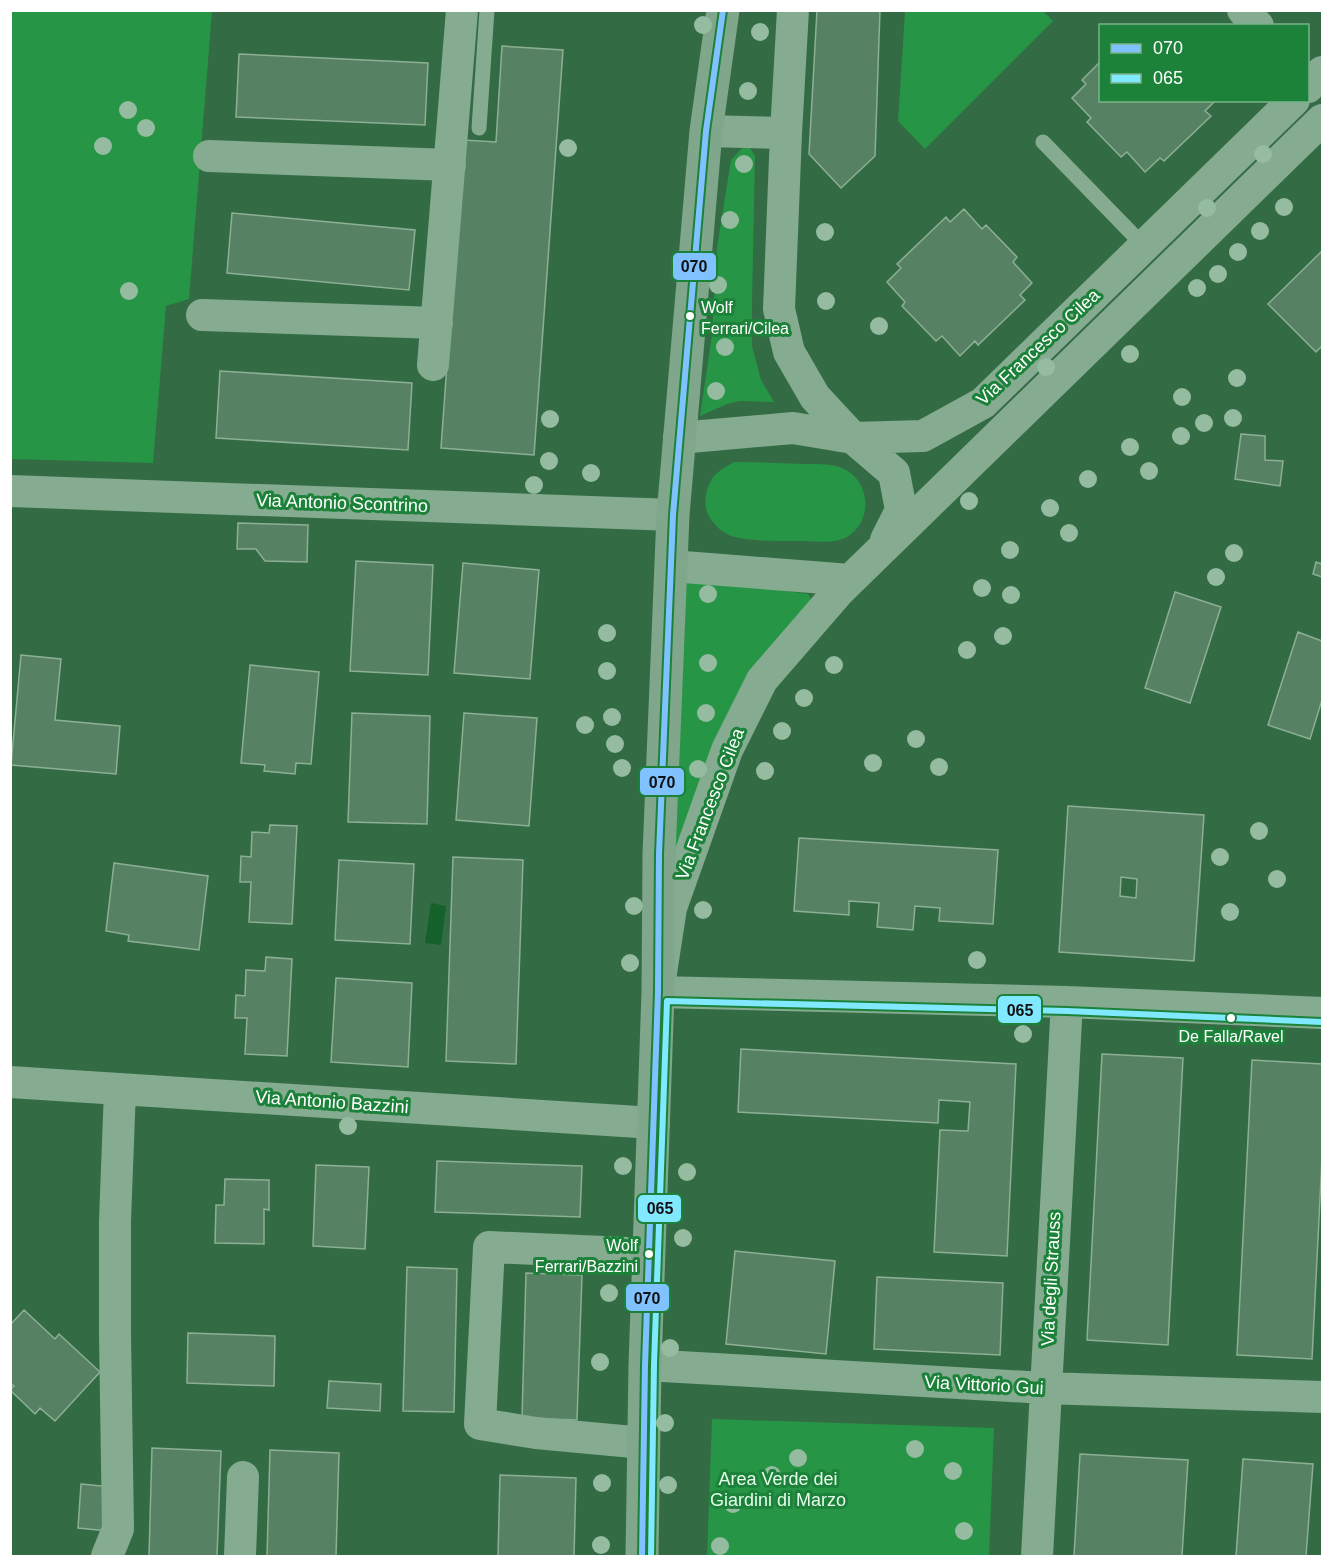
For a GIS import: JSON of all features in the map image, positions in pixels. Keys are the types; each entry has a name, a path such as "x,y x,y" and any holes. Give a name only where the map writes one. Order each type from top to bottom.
{"street":[{"path":"434,365 462,10"},
{"path":"642,1557 645,1365 658,992 659,854 673,515 706,131 723,10"},
{"path":"793,10 779,309 789,352 816,396 852,438 894,473 901,510 882,549"},
{"path":"1243,10 1256,24"},
{"name":"Via Francesco Cilea","path":"679,438 793,428 852,438 923,436 983,403 1290,102"},
{"name":"Via Francesco Cilea","path":"658,992 671,908 727,750 762,680 850,580 1323,120"},
{"path":"706,131 786,133"},
{"path":"209,156 450,165"},
{"path":"202,315 437,323"},
{"name":"Via Antonio Scontrino","path":"10,491 673,515"},
{"path":"671,566 850,580"},
{"path":"658,992 1067,1002 1323,1013"},
{"name":"Via degli Strauss","path":"1037,1557 1067,1002"},
{"name":"Via Antonio Bazzini","path":"10,1082 654,1123"},
{"path":"107,1557 118,1529 115,1221 120,1089"},
{"path":"644,1443 536,1433 480,1424 489,1246 649,1254"},
{"name":"Via Vittorio Gui","path":"645,1365 1045,1388 1323,1398"},
{"path":"240,1557 243,1478"}],"lane":[{"path":"479,128 487,10"},
{"path":"1043,142 1144,246"}],"green space":[{"path":"11,11 212,11 189,299 166,306 153,463 11,459"},
{"path":"905,11 1043,11 1053,21 925,149 898,121"},
{"path":"742,148 750,148 755,156 752,346 761,380 774,402 740,401 700,416 712,335 717,248 731,160"},
{"path":"734,462 824,464 844,469 859,482 863,490 865,509 863,518 851,534 830,542 756,540 729,535 710,518 705,499 712,479 719,471"},
{"path":"681,577 808,594 811,599 678,848 669,844"},
{"name":"Area Verde dei Giardini di Marzo","path":"712,1419 994,1428 989,1556 707,1556"}],"shaded area":[{"path":"431,903 446,906 441,945 425,943"}],"building":[{"path":"817,10 880,10 875,156 841,188 809,154"},
{"path":"502,46 563,50 534,455 441,448 463,140 496,142"},
{"path":"239,54 428,63 425,125 236,117"},
{"path":"1099,63 1099,102 1214,102 1205,111 1211,116 1164,161 1160,158 1145,172 1127,152 1121,157 1087,122 1091,118 1072,98 1086,84 1082,80"},
{"path":"964,209 982,229 986,225 1017,257 1013,262 1032,283 1020,295 1025,300 978,345 975,341 960,356 942,336 936,341 902,306 905,302 887,282 901,268 897,264 946,217 950,222"},
{"path":"232,213 415,230 409,290 227,273"},
{"path":"1322,251 1322,346 1316,352 1268,304"},
{"path":"220,371 412,383 408,450 216,438"},
{"path":"1241,434 1265,436 1265,460 1283,461 1280,486 1235,479"},
{"path":"238,523 308,525 307,562 265,561 256,549 237,549"},
{"path":"356,561 433,565 428,675 350,671"},
{"path":"1316,562 1322,564 1322,577 1313,574"},
{"path":"463,563 539,570 530,679 454,673"},
{"path":"1175,592 1221,607 1190,703 1145,688"},
{"path":"1298,632 1322,641 1322,700 1310,739 1268,725"},
{"path":"21,655 61,659 55,720 120,726 116,774 11,765"},
{"path":"250,665 319,672 311,764 296,763 295,774 264,771 265,765 241,763"},
{"path":"352,713 430,716 427,824 348,822"},
{"path":"464,713 537,718 529,826 456,820"},
{"path":"1068,806 1204,815 1194,961 1059,952","holes":["1121,877 1137,879 1136,898 1120,896"]},
{"path":"270,825 297,826 292,924 249,922 251,882 240,882 241,856 251,857 252,832 269,833"},
{"path":"799,838 998,850 993,924 939,921 940,908 915,906 913,930 877,927 879,903 849,901 849,915 794,911"},
{"path":"453,857 523,860 516,1064 446,1061"},
{"path":"339,860 414,864 410,944 335,940"},
{"path":"114,863 208,876 199,950 128,941 129,935 106,931"},
{"path":"266,957 292,959 287,1056 245,1054 247,1018 235,1018 236,995 245,996 246,970 265,971"},
{"path":"336,978 412,983 408,1067 331,1062"},
{"path":"741,1049 1016,1064 1007,1256 934,1252 940,1130 968,1131 970,1102 939,1100 938,1123 738,1112"},
{"path":"1102,1054 1183,1058 1168,1345 1087,1340"},
{"path":"1252,1060 1322,1064 1322,1158 1312,1359 1237,1355"},
{"path":"437,1161 582,1166 580,1217 435,1212"},
{"path":"316,1165 369,1167 365,1249 313,1246"},
{"path":"225,1179 269,1180 269,1210 264,1209 264,1244 215,1243 216,1205 224,1205"},
{"path":"735,1251 835,1261 826,1354 726,1344"},
{"path":"407,1267 457,1269 454,1412 403,1411"},
{"path":"526,1273 582,1275 577,1420 522,1418"},
{"path":"877,1277 1003,1283 1000,1355 874,1349"},
{"path":"24,1310 55,1339 59,1334 100,1372 55,1421 40,1408 35,1414 10,1390 14,1386 10,1383 10,1325"},
{"path":"188,1333 275,1336 274,1386 187,1383"},
{"path":"329,1381 381,1384 380,1411 327,1408"},
{"path":"152,1448 221,1451 217,1556 149,1556"},
{"path":"270,1450 339,1453 336,1556 267,1556"},
{"path":"1080,1454 1188,1460 1182,1556 1074,1556"},
{"path":"1243,1459 1313,1464 1306,1556 1236,1556"},
{"path":"500,1475 576,1478 574,1556 498,1556"},
{"path":"81,1484 111,1487 107,1531 78,1528"}],"transit line":[{"name":"070","path":"642,1556 645,1365 658,992 659,854 673,515 706,131 723,10"},
{"name":"065","path":"651,1556 654,1365 667,1001 1067,1011 1322,1022"}],"place":[{"name":"Wolf Ferrari/Cilea","path":"690,316"},
{"name":"De Falla/Ravel","path":"1231,1018"},
{"name":"Wolf Ferrari/Bazzini","path":"649,1254"}]}
